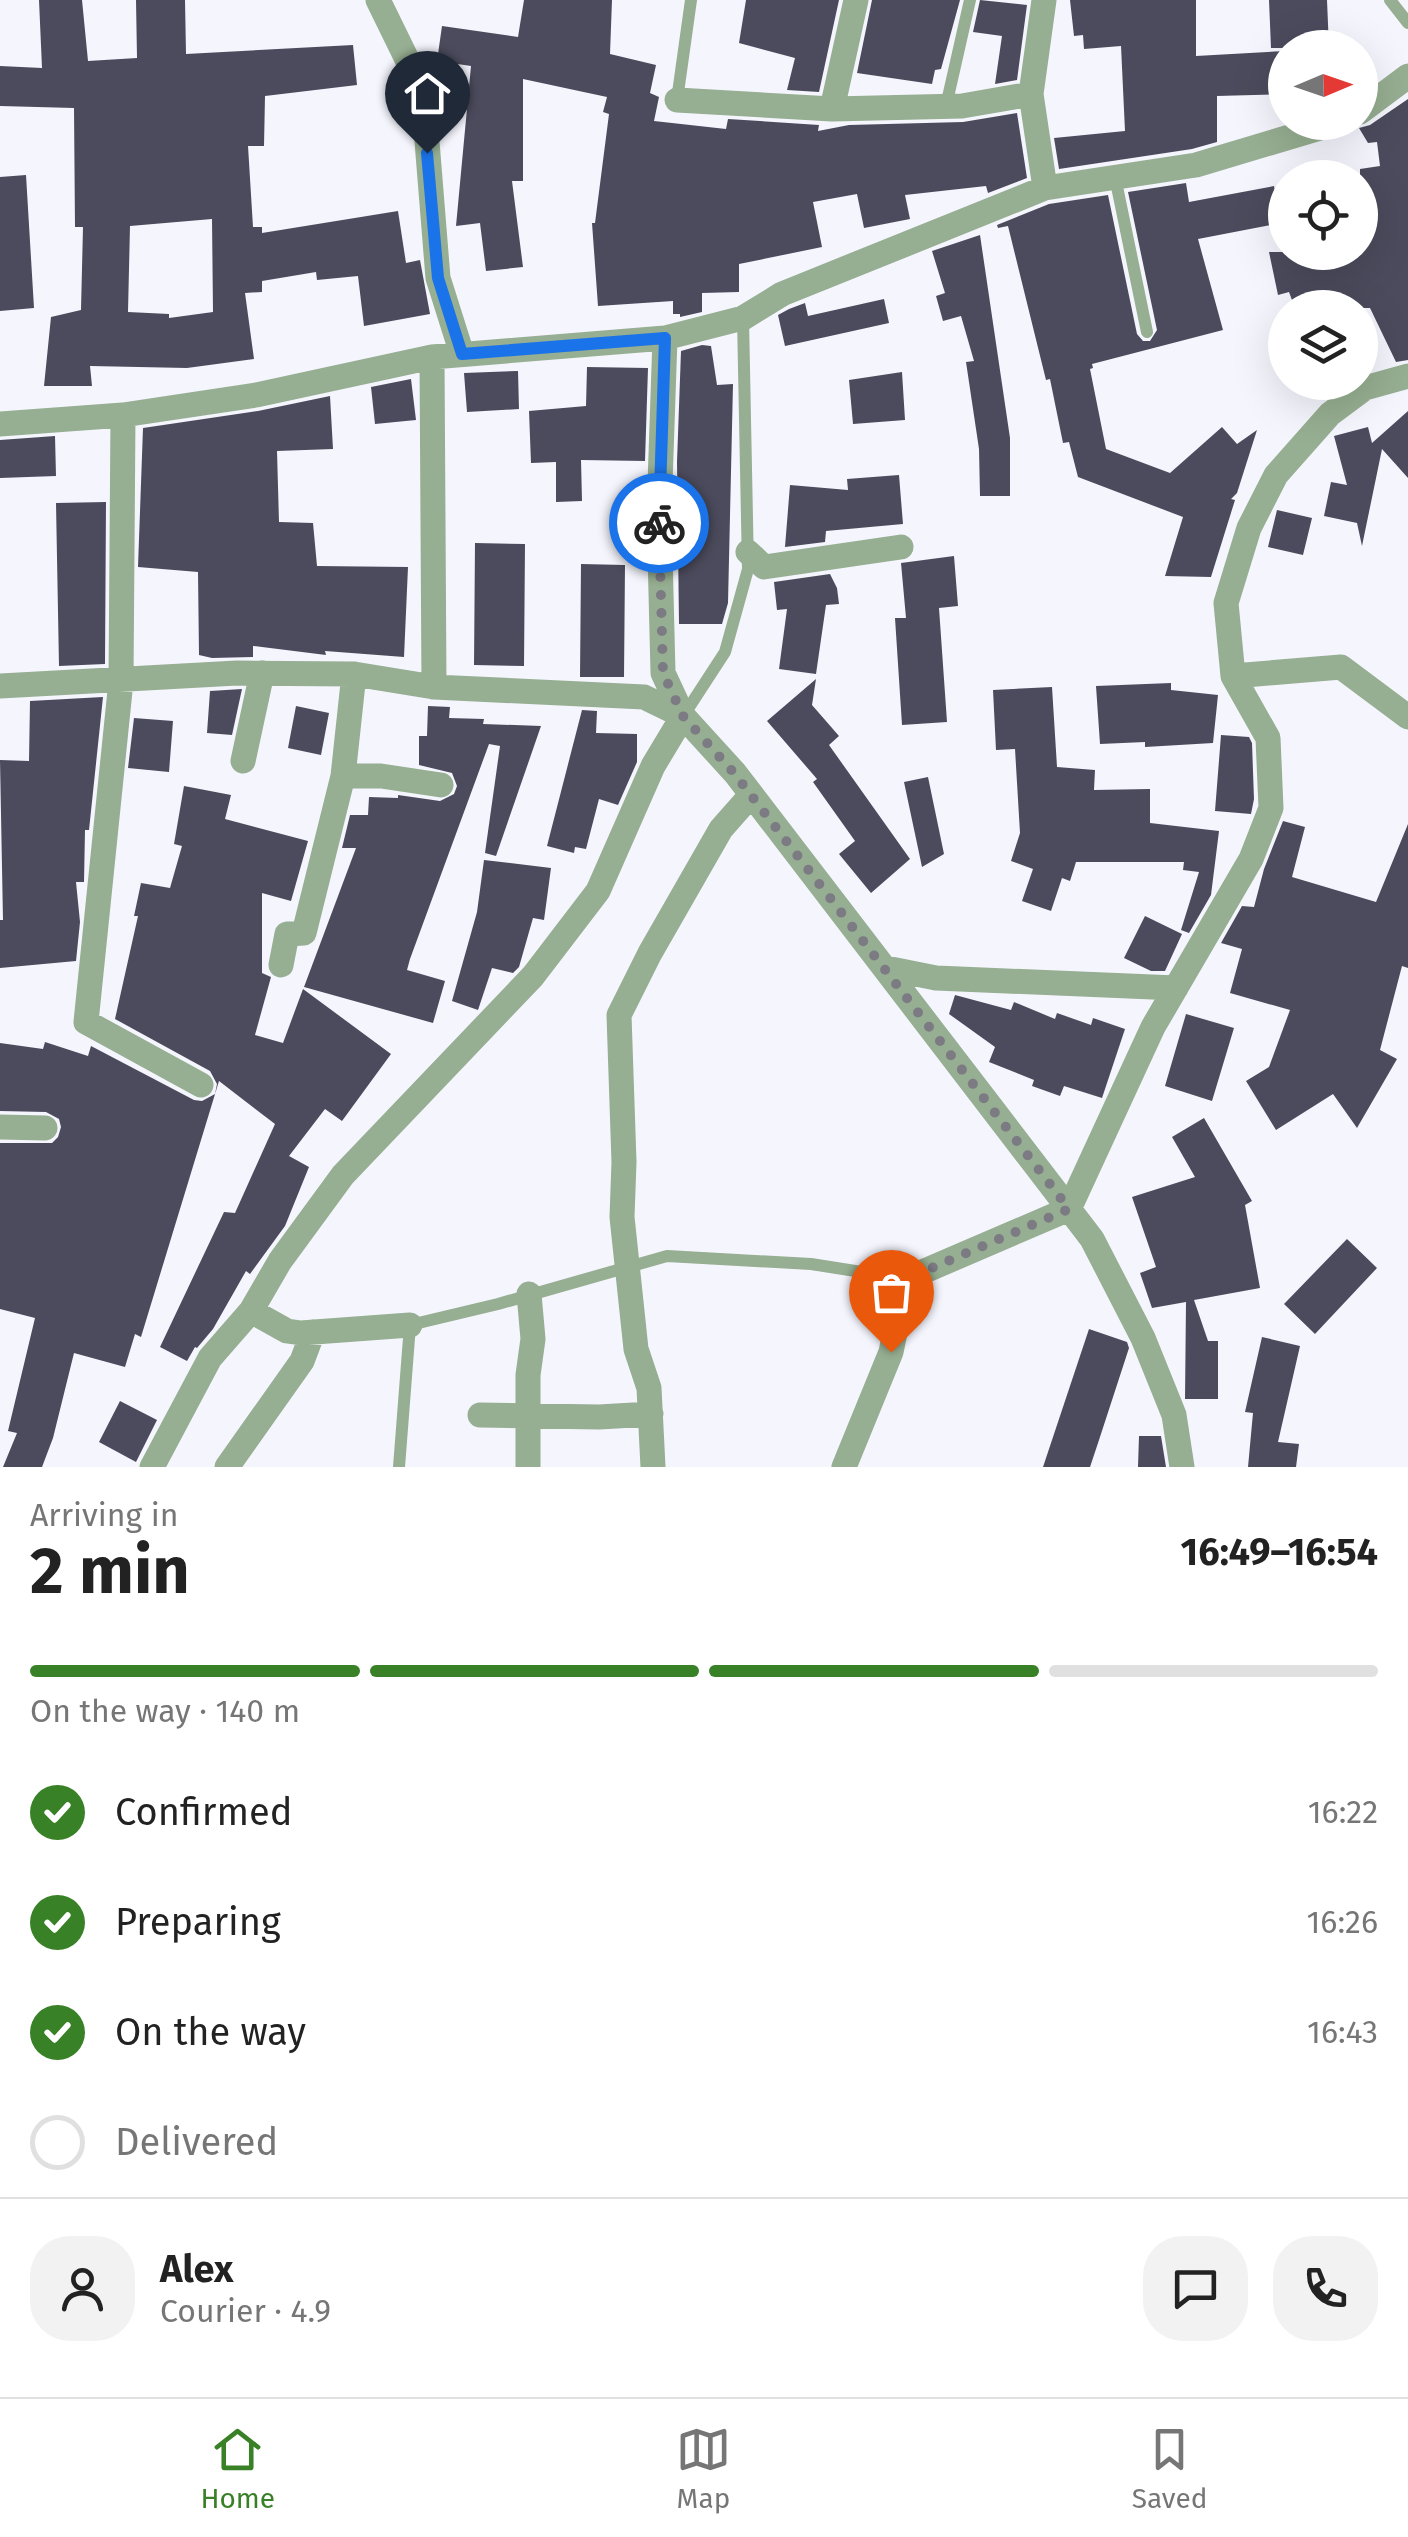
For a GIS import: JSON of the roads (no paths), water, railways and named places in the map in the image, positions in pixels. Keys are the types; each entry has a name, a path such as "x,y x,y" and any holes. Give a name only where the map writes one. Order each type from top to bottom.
{"street":[{"path":"378,0 423,92 438,278 462,354"},
{"path":"832,109 856,0"},
{"path":"1044,0 1031,94 1045,188"},
{"path":"1378,98 1408,76"},
{"path":"678,100 832,109 946,106 1031,94"},
{"path":"0,424 123,414 256,396 432,357 665,338 743,318 782,294 1045,188 1196,165 1280,140"},
{"path":"665,338 659,513 663,673 683,716 752,795 1092,1239 1143,1338 1174,1415 1182,1467"},
{"path":"432,357 434,687"},
{"path":"844,1467 891,1352 906,1279 1069,1209 1153,1027 1251,859 1272,808 1268,738 1233,676 1226,603 1250,528 1276,475 1330,414 1366,388 1408,376"},
{"path":"123,414 120,681 86,1022 200,1085"},
{"path":"748,552 764,567 901,547"},
{"path":"1233,676 1340,667 1408,717"},
{"path":"0,686 262,673 354,674 434,687 644,697 683,716"},
{"path":"243,760 262,673"},
{"path":"281,966 287,934 304,934 343,776 354,674"},
{"path":"152,1467 210,1358 251,1311 280,1262 342,1175 532,976 598,890 653,766 683,716"},
{"path":"343,776 381,776 441,786"},
{"path":"653,1467 649,1388 636,1348 622,1218 619,1015 722,829 752,795"},
{"path":"886,968 936,978 1176,988"},
{"path":"0,1126 44,1128"},
{"path":"528,1294 532,1321 528,1467"},
{"path":"251,1311 287,1331 410,1325"},
{"path":"226,1467 302,1361 314,1332"},
{"path":"480,1415 651,1414"}],"lane":[{"path":"678,100 691,0"},
{"path":"946,106 970,0"},
{"path":"1390,0 1408,23"},
{"path":"1115,177 1146,332"},
{"path":"683,716 726,652 748,569 743,318"},
{"path":"399,1467 410,1325 666,1256 811,1264 906,1279"}]}
